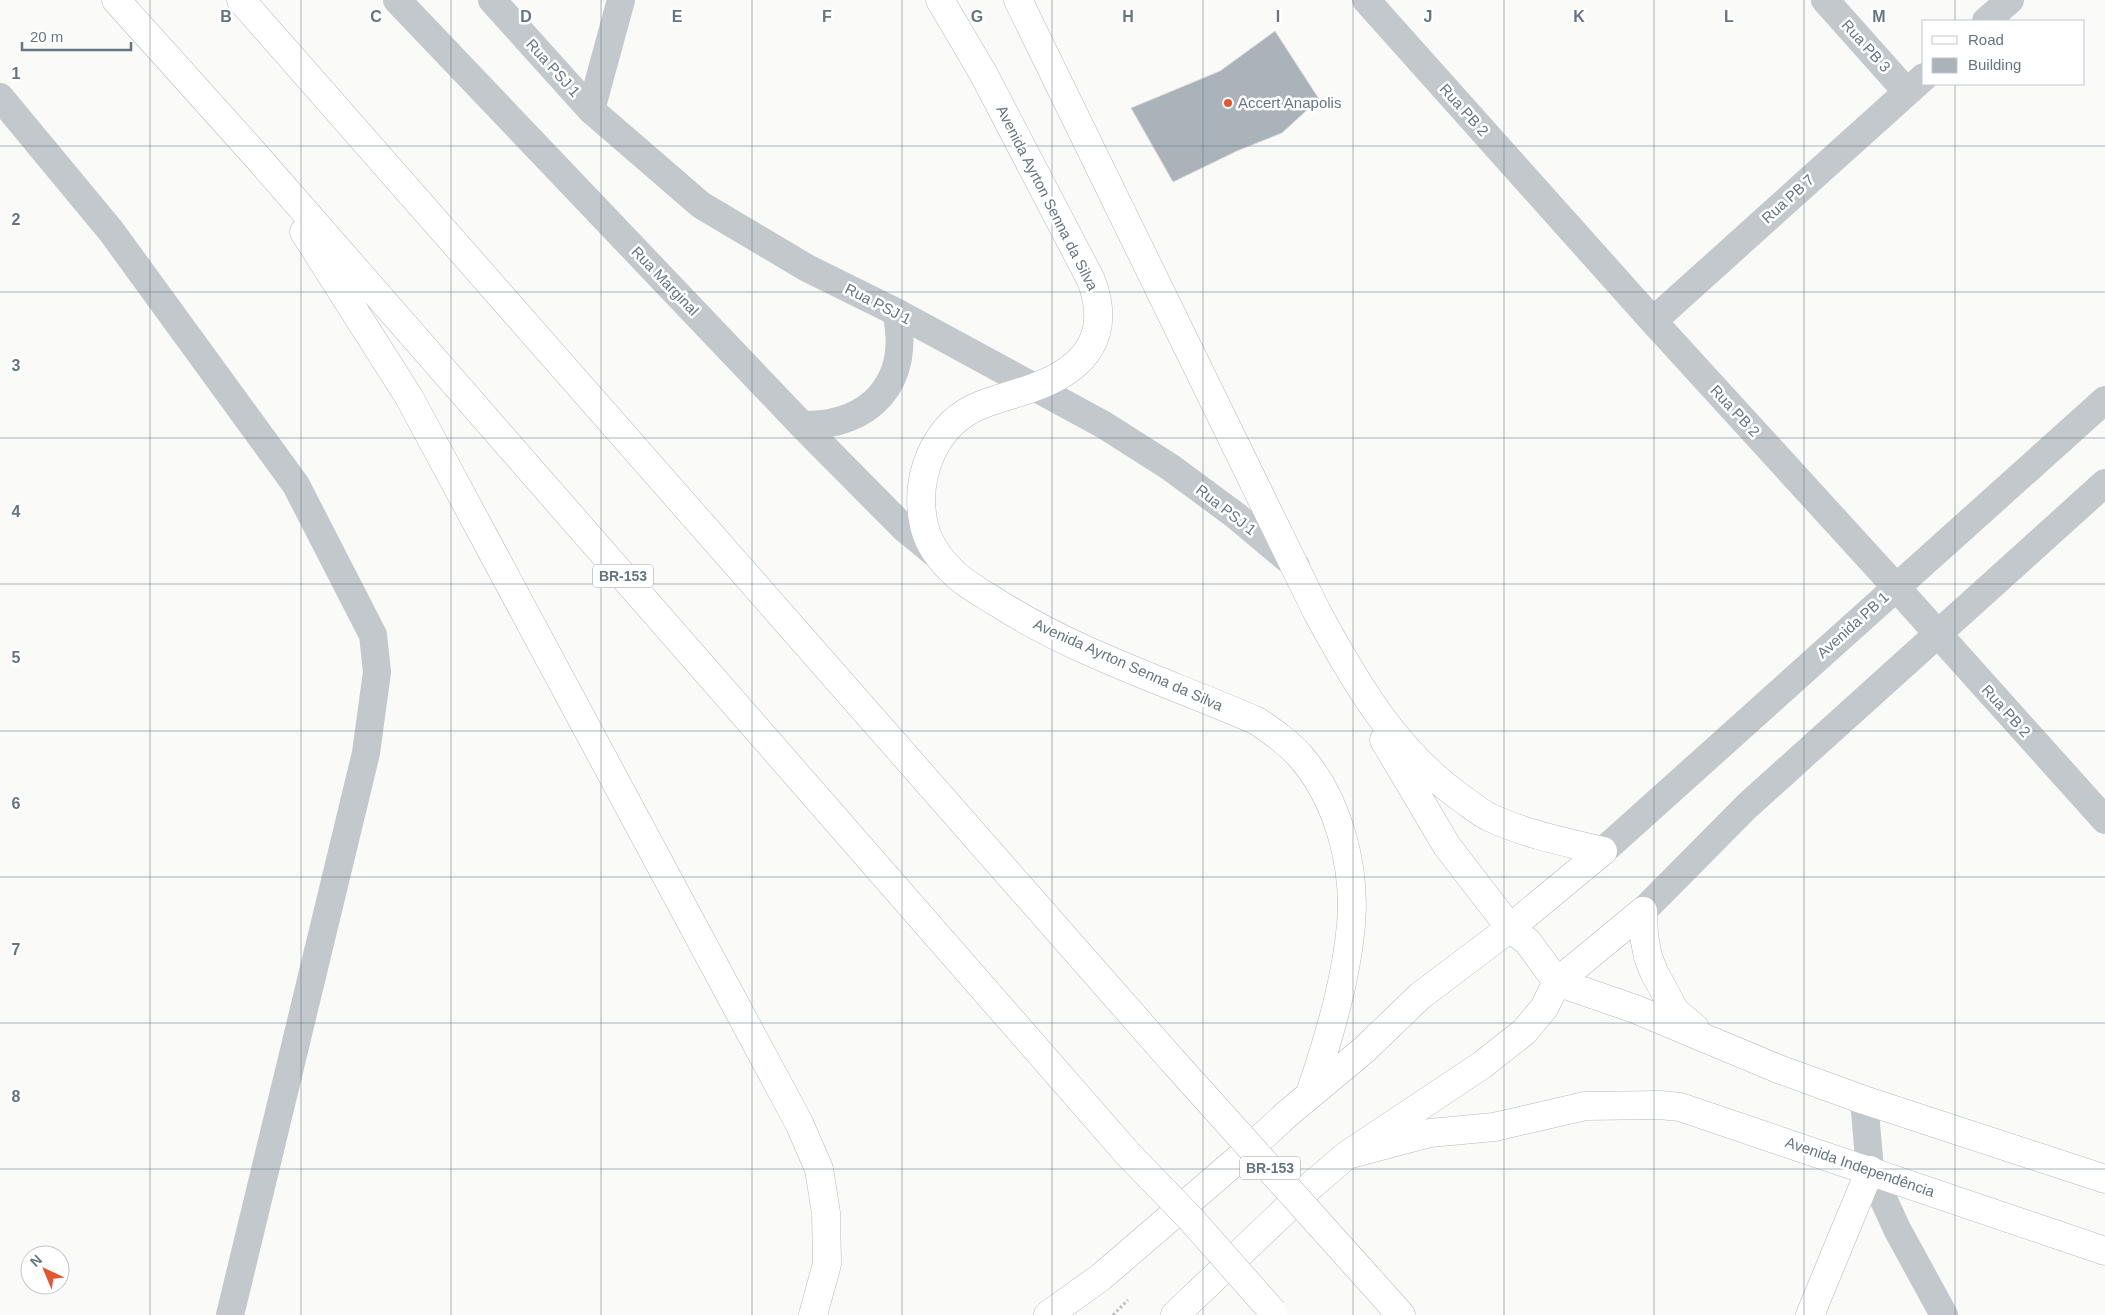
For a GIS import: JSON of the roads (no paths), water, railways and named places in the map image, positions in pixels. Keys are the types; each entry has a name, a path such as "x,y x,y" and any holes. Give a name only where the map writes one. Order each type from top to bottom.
{"main road":[{"name":"BR-153","path":"116,0 258,158 1128,1154 1190,1218 1275,1313"},
{"name":"BR-153","path":"241,0 1172,1060 1401,1315"},
{"name":"Avenida Ayrton Senna da Silva","path":"940,0 987,82 1091,280 1097,297 1100,316 1097,333 1091,348 1081,360 1060,376 1035,387 980,405 962,416 946,430 934,447 925,467 921,488 920,506 929,541 938,556 964,582 1054,635 1258,721 1281,737 1302,758 1318,781 1330,806 1350,863 1352,924 1328,1038 1310,1094"},
{"path":"1018,0 1297,567 1317,612 1354,676 1392,733 1419,764 1488,817 1528,832 1603,851"},
{"path":"258,158 409,397 799,1123 819,1169 826,1213 827,1264 813,1315"},
{"path":"1354,676 1390,755 1447,846 1510,928 1528,942 1557,982 1709,1038 1781,1070 1864,1100 2105,1178"},
{"path":"1048,1315 1101,1277 1310,1094 1364,1050 1420,996 1510,928 1603,851"},
{"path":"1175,1315 1313,1184 1347,1155 1482,1065 1524,1032 1544,1008 1557,982 1643,911"},
{"path":"1643,911 1644,936 1648,957 1654,972 1675,1011 1709,1038"},
{"name":"Avenida Independência","path":"1347,1155 1430,1133 1494,1127 1585,1106 1660,1105 1680,1107 2105,1251"},
{"path":"1810,1315 1870,1170"}],"street":[{"name":"Rua Marginal","path":"397,0 802,425 904,528 938,556"},
{"name":"Rua PSJ 1","path":"492,0 591,110 701,205 807,268 896,312 1104,425 1170,468 1235,515 1297,567"},
{"path":"591,110 621,0"},
{"name":"Rua PB 2","path":"1366,0 1652,321 1895,586 2105,820"},
{"name":"Rua PB 3","path":"1825,0 1916,84"},
{"path":"1987,20 2010,0"},
{"name":"Rua PB 7","path":"1652,321 1916,84"},
{"path":"0,97 111,231 296,485 373,635 377,672 366,753 230,1315"},
{"path":"802,425 822,425 843,421 862,412 878,399 889,384 901,349 901,331 896,312"},
{"name":"Avenida PB 1","path":"1603,851 1895,586 2105,400"},
{"path":"1643,911 1747,806 2105,483"},
{"path":"1864,1100 1870,1170 1897,1229 1944,1315"}],"place":[{"name":"Accert Anapolis","path":"1228,103"}]}
